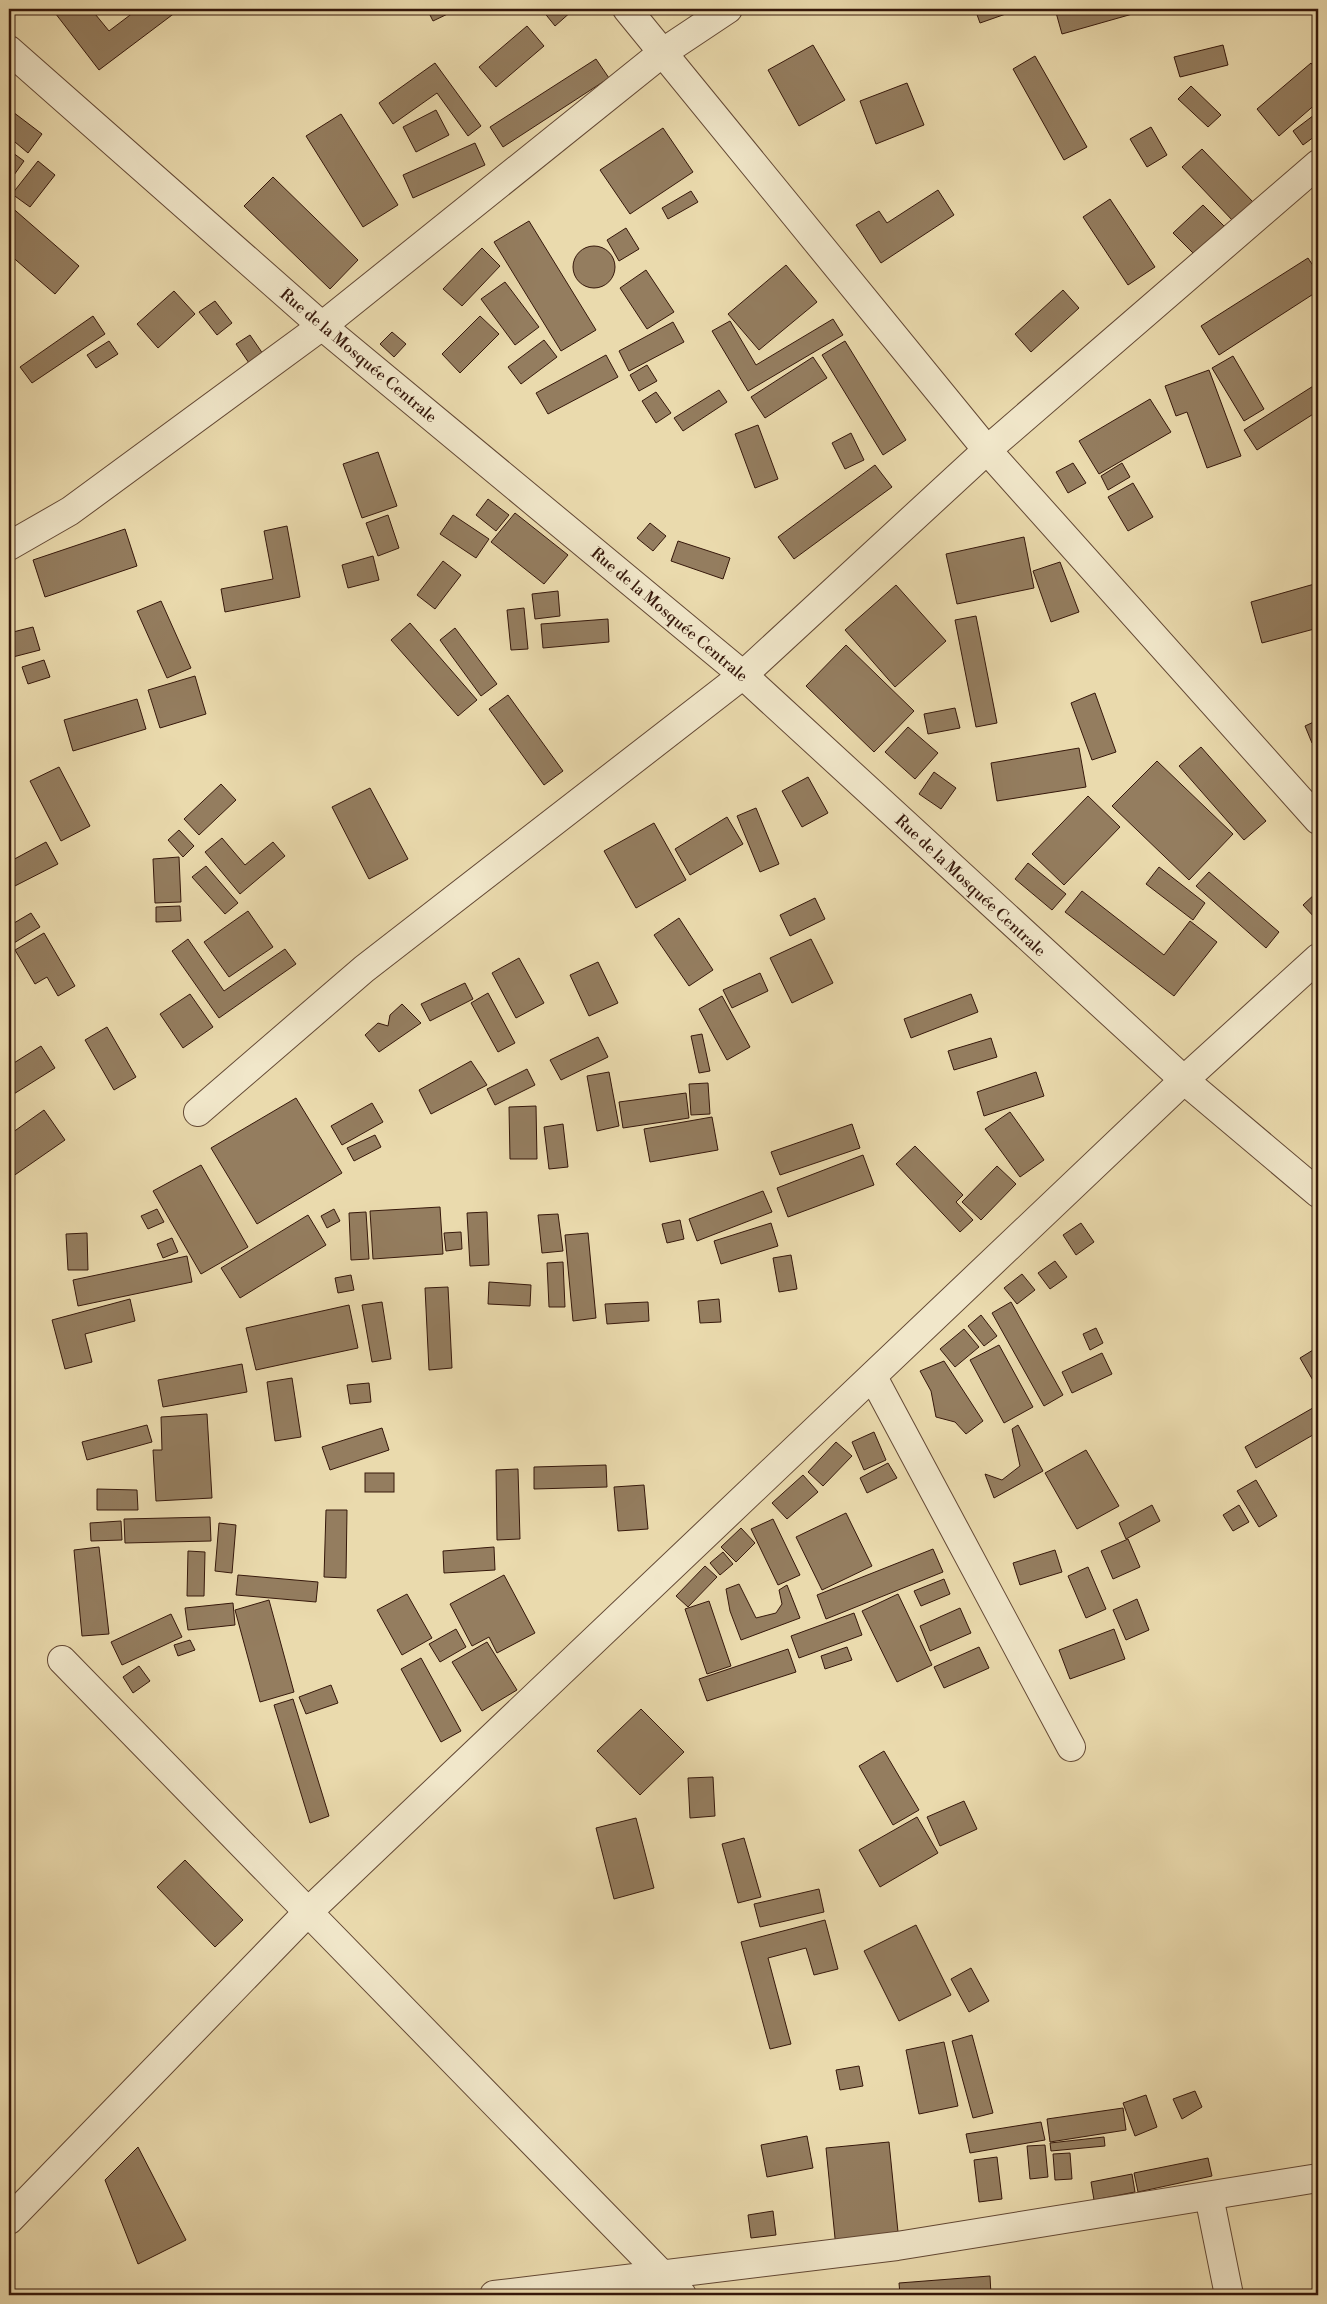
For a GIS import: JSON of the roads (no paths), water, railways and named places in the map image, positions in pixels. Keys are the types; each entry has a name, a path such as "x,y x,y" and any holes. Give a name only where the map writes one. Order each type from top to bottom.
{"street":[{"path":"626,9 987,450 1318,820"},
{"path":"9,546 70,511 322,326 662,53 728,9"},
{"name":"Rue de la Mosquée Centrale","path":"9,50 322,326 743,675 1184,1080 1318,1193"},
{"path":"198,1112 364,969 743,675 987,450 1318,164"},
{"path":"9,2220 307,1913 1184,1080 1318,958"},
{"path":"873,1377 1071,1747"},
{"path":"62,1660 682,2295"},
{"path":"494,2295 897,2246 1318,2178"},
{"path":"1209,2196 1229,2295"}]}
